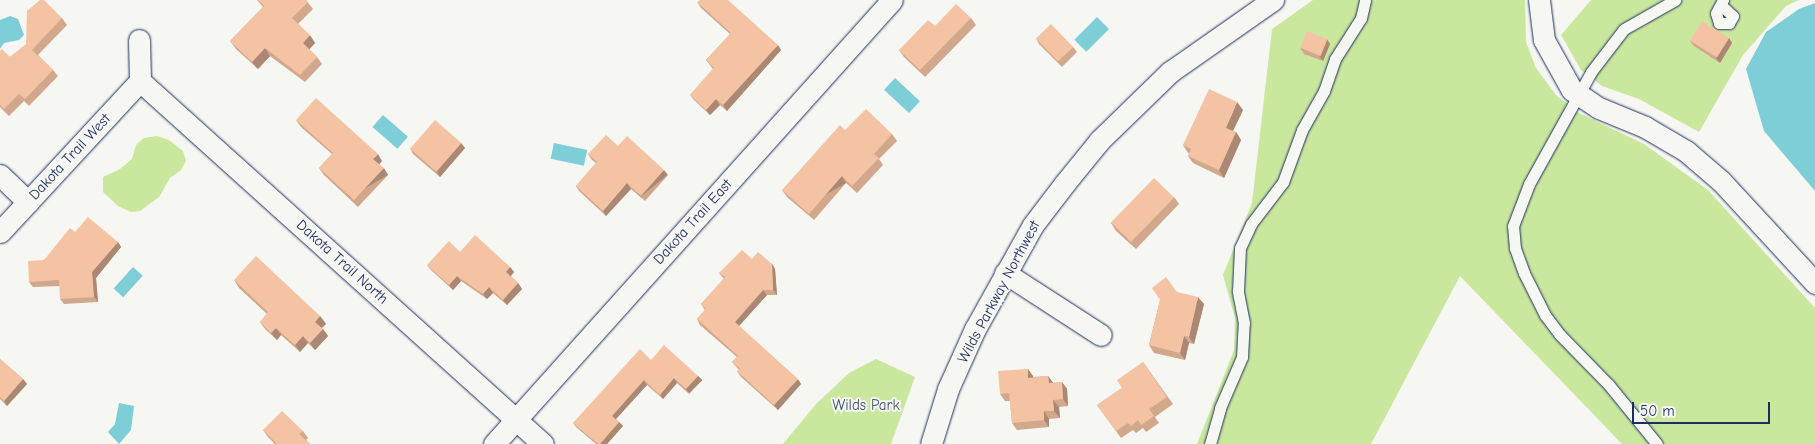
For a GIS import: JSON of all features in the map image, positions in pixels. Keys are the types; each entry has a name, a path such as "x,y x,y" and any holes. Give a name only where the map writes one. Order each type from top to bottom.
{"street":[{"name":"Dakota Trail East","path":"494,444 892,0"},
{"path":"1539,0 1544,40 1557,68 1579,94 1599,108 1645,127 1686,151 1720,180 1815,283"},
{"name":"Wilds Parkway Northwest","path":"931,444 948,389 1005,273 1033,225 1100,140 1170,72 1264,3"},
{"path":"139,40 140,81"},
{"name":"Dakota Trail North","path":"140,81 543,444"},
{"name":"Dakota Trail West","path":"0,232 140,81"},
{"path":"0,175 28,202"},
{"path":"1005,273 1101,335"}],"lane":[{"path":"1210,444 1220,408 1242,357 1244,323 1238,291 1240,248 1251,224 1283,182 1302,130 1324,92 1335,59 1362,18 1365,0"},
{"path":"1657,444 1608,384 1560,335 1545,315 1515,248 1513,226 1528,184 1579,94 1624,29 1676,0"}],"green space":[{"path":"1313,0 1525,0 1526,42 1536,68 1556,95 1579,113 1644,144 1708,190 1815,308 1815,444 1622,444 1460,276 1371,444 1197,444 1234,350 1235,318 1223,275 1252,203 1272,29"},
{"path":"1591,0 1799,0 1786,6 1743,55 1699,132 1639,99 1602,86 1581,70 1561,35"},
{"path":"157,136 169,140 183,151 186,161 181,170 170,178 159,197 140,211 131,212 118,206 103,192 103,177 120,169 132,159 136,145 144,138"},
{"name":"Wilds Park","path":"876,359 915,377 891,444 783,444 816,404 849,373"}],"water":[{"path":"1815,3 1815,191 1764,131 1746,69 1766,32 1799,9"},
{"path":"10,16 18,19 24,35 19,40 4,43 0,49 0,20"},
{"path":"1097,17 1109,29 1086,52 1074,40"},
{"path":"895,78 920,101 909,113 884,90"},
{"path":"383,115 408,137 397,149 373,127"},
{"path":"554,143 587,150 584,166 551,159"},
{"path":"133,267 143,276 123,297 114,289"},
{"path":"119,403 134,406 131,430 119,444 108,432 115,424"}],"building":[{"path":"40,0 44,0 62,18 32,50 53,70 25,99 19,94 4,109 0,105 0,51 2,49 10,57 26,44 27,11"},
{"path":"258,0 306,0 308,2 292,18 310,35 303,43 317,57 300,75 265,48 252,62 230,41 264,6"},
{"path":"700,0 728,0 778,45 723,105 716,99 706,110 690,95 714,68 706,60 731,33 697,2"},
{"path":"956,4 971,18 920,70 899,50 928,20 935,26"},
{"path":"1702,21 1729,38 1717,57 1690,41"},
{"path":"1051,24 1073,47 1058,62 1036,39"},
{"path":"1307,31 1327,39 1321,56 1300,48"},
{"path":"1209,89 1237,102 1226,128 1236,132 1219,170 1188,156 1191,149 1183,145"},
{"path":"316,98 378,154 373,159 384,168 354,200 319,168 333,153 296,120"},
{"path":"866,109 892,134 874,154 879,158 852,186 842,176 809,214 782,190 840,125 845,130"},
{"path":"435,120 461,143 436,172 410,149"},
{"path":"606,135 618,146 627,136 664,170 641,196 627,183 603,211 576,186 597,162 588,154"},
{"path":"1154,178 1174,197 1131,242 1111,223"},
{"path":"88,217 118,242 92,272 94,297 60,299 59,280 29,282 28,261 44,260 70,228 75,232"},
{"path":"475,235 510,267 506,272 518,283 503,300 489,287 483,294 457,276 449,285 427,265 449,241 460,252"},
{"path":"742,250 752,259 758,252 772,264 773,290 763,290 735,322 798,379 774,405 737,371 740,369 732,362 738,356 697,319 706,309 701,304 725,277 719,273"},
{"path":"256,256 320,316 315,322 323,329 310,343 303,336 295,345 276,328 271,333 260,322 268,312 234,280"},
{"path":"1166,277 1177,292 1198,297 1189,337 1184,336 1180,353 1149,345 1160,300 1152,288"},
{"path":"664,345 698,376 686,389 674,378 660,395 644,380 612,416 619,422 600,444 573,423 640,349 651,360"},
{"path":"0,359 23,379 4,401 0,397"},
{"path":"1143,362 1167,397 1149,409 1154,416 1141,425 1138,420 1131,426 1128,423 1116,431 1097,405 1122,388 1117,380"},
{"path":"1028,369 1028,378 1048,376 1049,383 1062,382 1063,399 1053,400 1054,411 1044,411 1044,420 1012,423 1009,393 1000,394 998,371"},
{"path":"282,411 303,431 299,434 310,444 277,444 263,430"}]}
